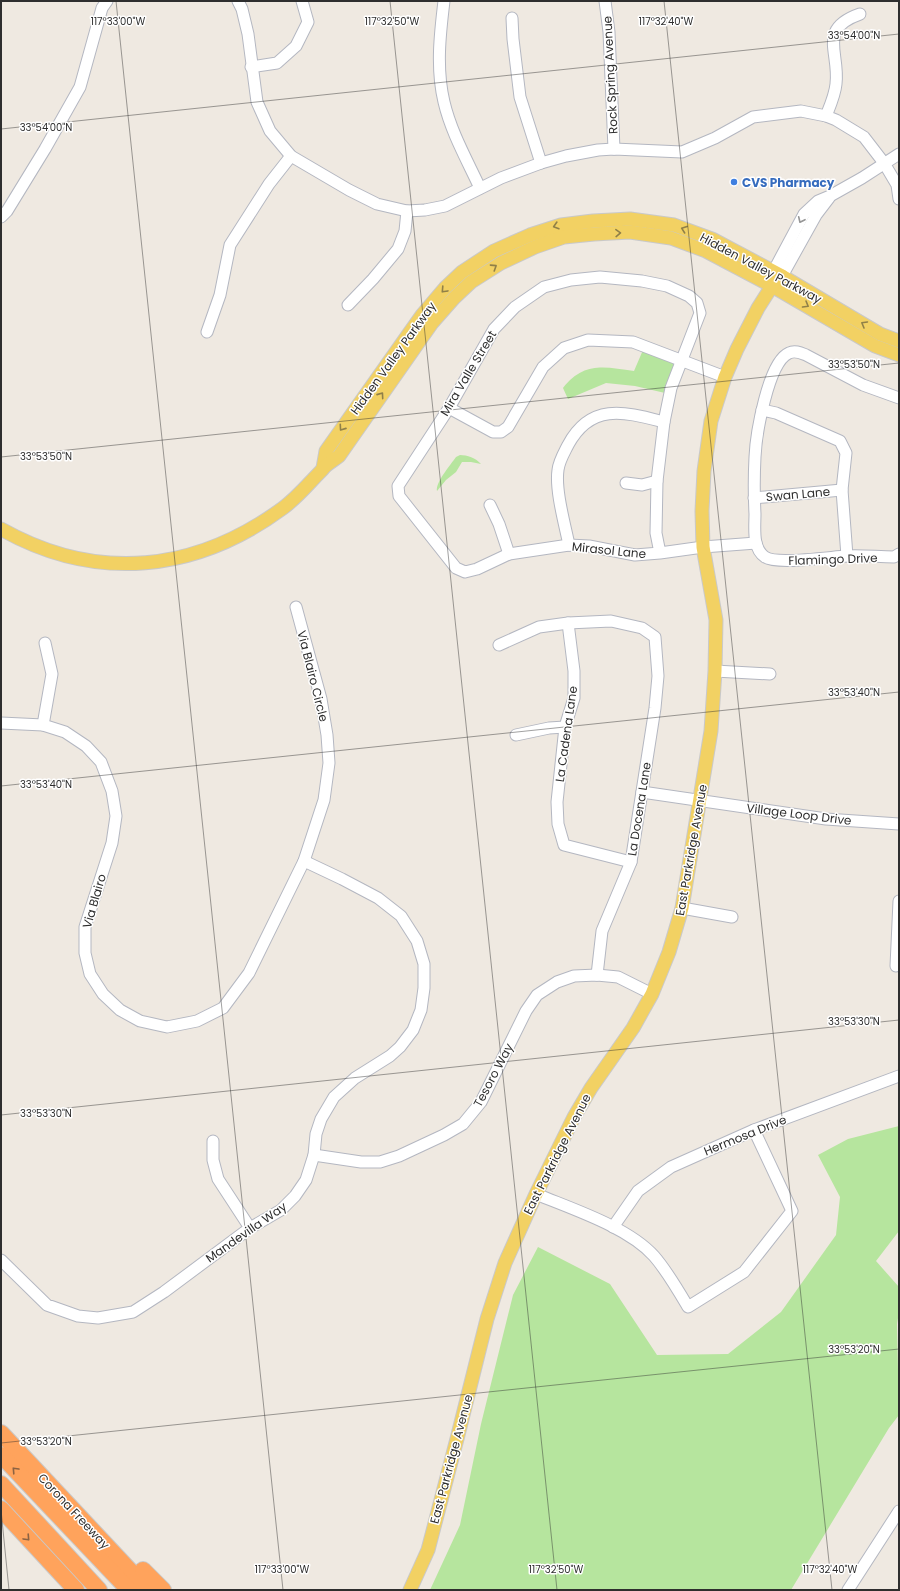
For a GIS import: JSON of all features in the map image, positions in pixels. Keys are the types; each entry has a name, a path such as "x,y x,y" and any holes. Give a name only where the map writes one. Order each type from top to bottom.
{"highway":[{"name":"Corona Freeway","path":"1,1433 148,1590"},
{"path":"1,1455 129,1590"},
{"path":"1,1484 99,1590"},
{"path":"31,1487 121,1590"},
{"path":"57,1492 150,1576 163,1590"},
{"path":"13,1498 110,1590"},
{"path":"1,1509 76,1590"}],"main road":[{"name":"Hidden Valley Parkway","path":"323,468 326,451 422,315 445,288 462,272 494,251 530,235 561,224 630,219 674,225 712,238 778,274 880,334 899,341"},
{"name":"Hidden Valley Parkway","path":"1,529 38,548 94,562 122,564 151,563 174,559 202,552 230,541 261,524 284,507 307,487 323,468 338,456 432,323 454,298 471,282 501,263 535,247 564,238 594,234 630,232 671,238 706,251 772,286 875,346 899,355"},
{"name":"East Parkridge Avenue","path":"410,1590 428,1550 487,1319 505,1262 536,1194 574,1117 591,1088 634,1028 652,994 669,952 682,908 711,731 716,671 716,620 703,547 702,511 704,471 711,421 725,377 748,327 778,274"}],"street":[{"path":"1,217 7,211 45,149 80,87 102,8 107,1"},
{"path":"238,1 242,9 248,34 251,67 257,102 270,131 291,156 349,190 377,204 407,211 425,210 445,206 501,178 541,163 566,156 598,150 614,149 682,152 715,138 753,117 801,111 826,116 836,120 864,137 884,163 897,185 899,199"},
{"path":"251,67 277,63 296,46 308,22 302,1"},
{"path":"444,1 439,57 444,102 452,127 480,188"},
{"name":"Rock Spring Avenue","path":"605,1 609,32 614,149"},
{"path":"826,116 836,84 833,46 834,34 840,25 847,19 860,14"},
{"path":"512,18 520,97 541,163"},
{"path":"778,274 830,196 899,154"},
{"path":"206,332 220,295 230,245 269,184 291,156"},
{"path":"348,305 373,279 398,249 405,231 407,211"},
{"name":"Mira Valle Street","path":"466,572 456,568 412,514 399,496 398,486 449,408 494,329 515,307 544,287 571,280 600,277 628,279 667,286 689,296 697,303 700,313 683,360"},
{"path":"449,408 493,432 501,432 508,427 543,367 564,348 588,340 632,342 725,377"},
{"path":"756,543 754,498 755,456 762,410 773,375 781,360 789,353 798,351 863,385 899,398"},
{"path":"660,554 656,533 657,481 664,422 671,388 683,360"},
{"path":"762,410 776,413 840,441 846,453 842,490 847,556"},
{"path":"569,545 560,496 558,471 562,457 572,438 589,420 607,413 623,413 664,422"},
{"path":"626,483 642,485 657,481"},
{"name":"Swan Lane","path":"754,498 842,490"},
{"path":"490,505 499,524 509,554"},
{"name":"Mirasol Lane","path":"466,572 477,569 509,554 569,545 589,546 635,555 660,554 703,547 756,543"},
{"name":"Flamingo Drive","path":"756,543 759,551 766,558 778,561 847,556 894,558 899,554"},
{"name":"Via Blairo Circle","path":"296,607 321,699 327,735 329,763 324,800 304,861"},
{"name":"La Docena Lane","path":"568,623 611,621 642,628 655,637 658,676 655,708 631,862 602,931 598,976"},
{"path":"499,645 539,627 568,623"},
{"name":"La Cadena Lane","path":"568,623 574,671 574,698 565,727 557,802 558,824 564,845 631,862"},
{"path":"43,725 52,674 45,643"},
{"path":"716,671 770,674"},
{"name":"Via Blairo","path":"1,723 43,725 65,732 86,746 101,762 112,791 116,816 112,843 85,927 85,953 90,974 103,994 120,1010 140,1021 166,1027 197,1021 223,1008 249,974 304,861"},
{"path":"516,735 549,728 565,727"},
{"name":"Village Loop Drive","path":"642,792 826,819 899,824"},
{"name":"Mandevilla Way","path":"1,1260 47,1305 78,1316 98,1318 133,1312 164,1292 250,1228 281,1210 295,1196 306,1180 314,1155 316,1134 320,1119 334,1097 355,1078 390,1056 400,1047 413,1030 421,1010 424,988 424,964 417,941 401,916 378,898 304,861"},
{"path":"896,966 899,901"},
{"path":"682,908 732,917"},
{"name":"Tesoro Way","path":"314,1155 362,1162 380,1162 399,1156 444,1135 463,1124 481,1102 526,1011 536,995 557,982 574,976 618,977 652,994"},
{"name":"Hermosa Drive","path":"613,1227 638,1191 671,1168 754,1130 899,1076"},
{"path":"536,1194 613,1227 639,1242 654,1256 688,1306 744,1272 792,1210 754,1130"},
{"path":"213,1141 213,1160 218,1179 250,1228"},
{"path":"848,1590 899,1511"}],"green space":[{"path":"643,350 674,363 665,393 635,386 606,383 568,399 563,388 579,373 596,368 614,368 634,371"},
{"path":"460,455 471,457 481,464 462,462 456,472 446,480 437,491 438,483 456,457"},
{"path":"899,1126 899,1231 876,1261 899,1287 899,1312 897,1324 899,1415 889,1428 791,1590 430,1590 460,1525 481,1424 513,1295 538,1247 610,1284 657,1355 728,1354 781,1312 836,1235 840,1197 818,1155 848,1139"}],"place":[{"name":"CVS Pharmacy","path":"734,182"}]}
